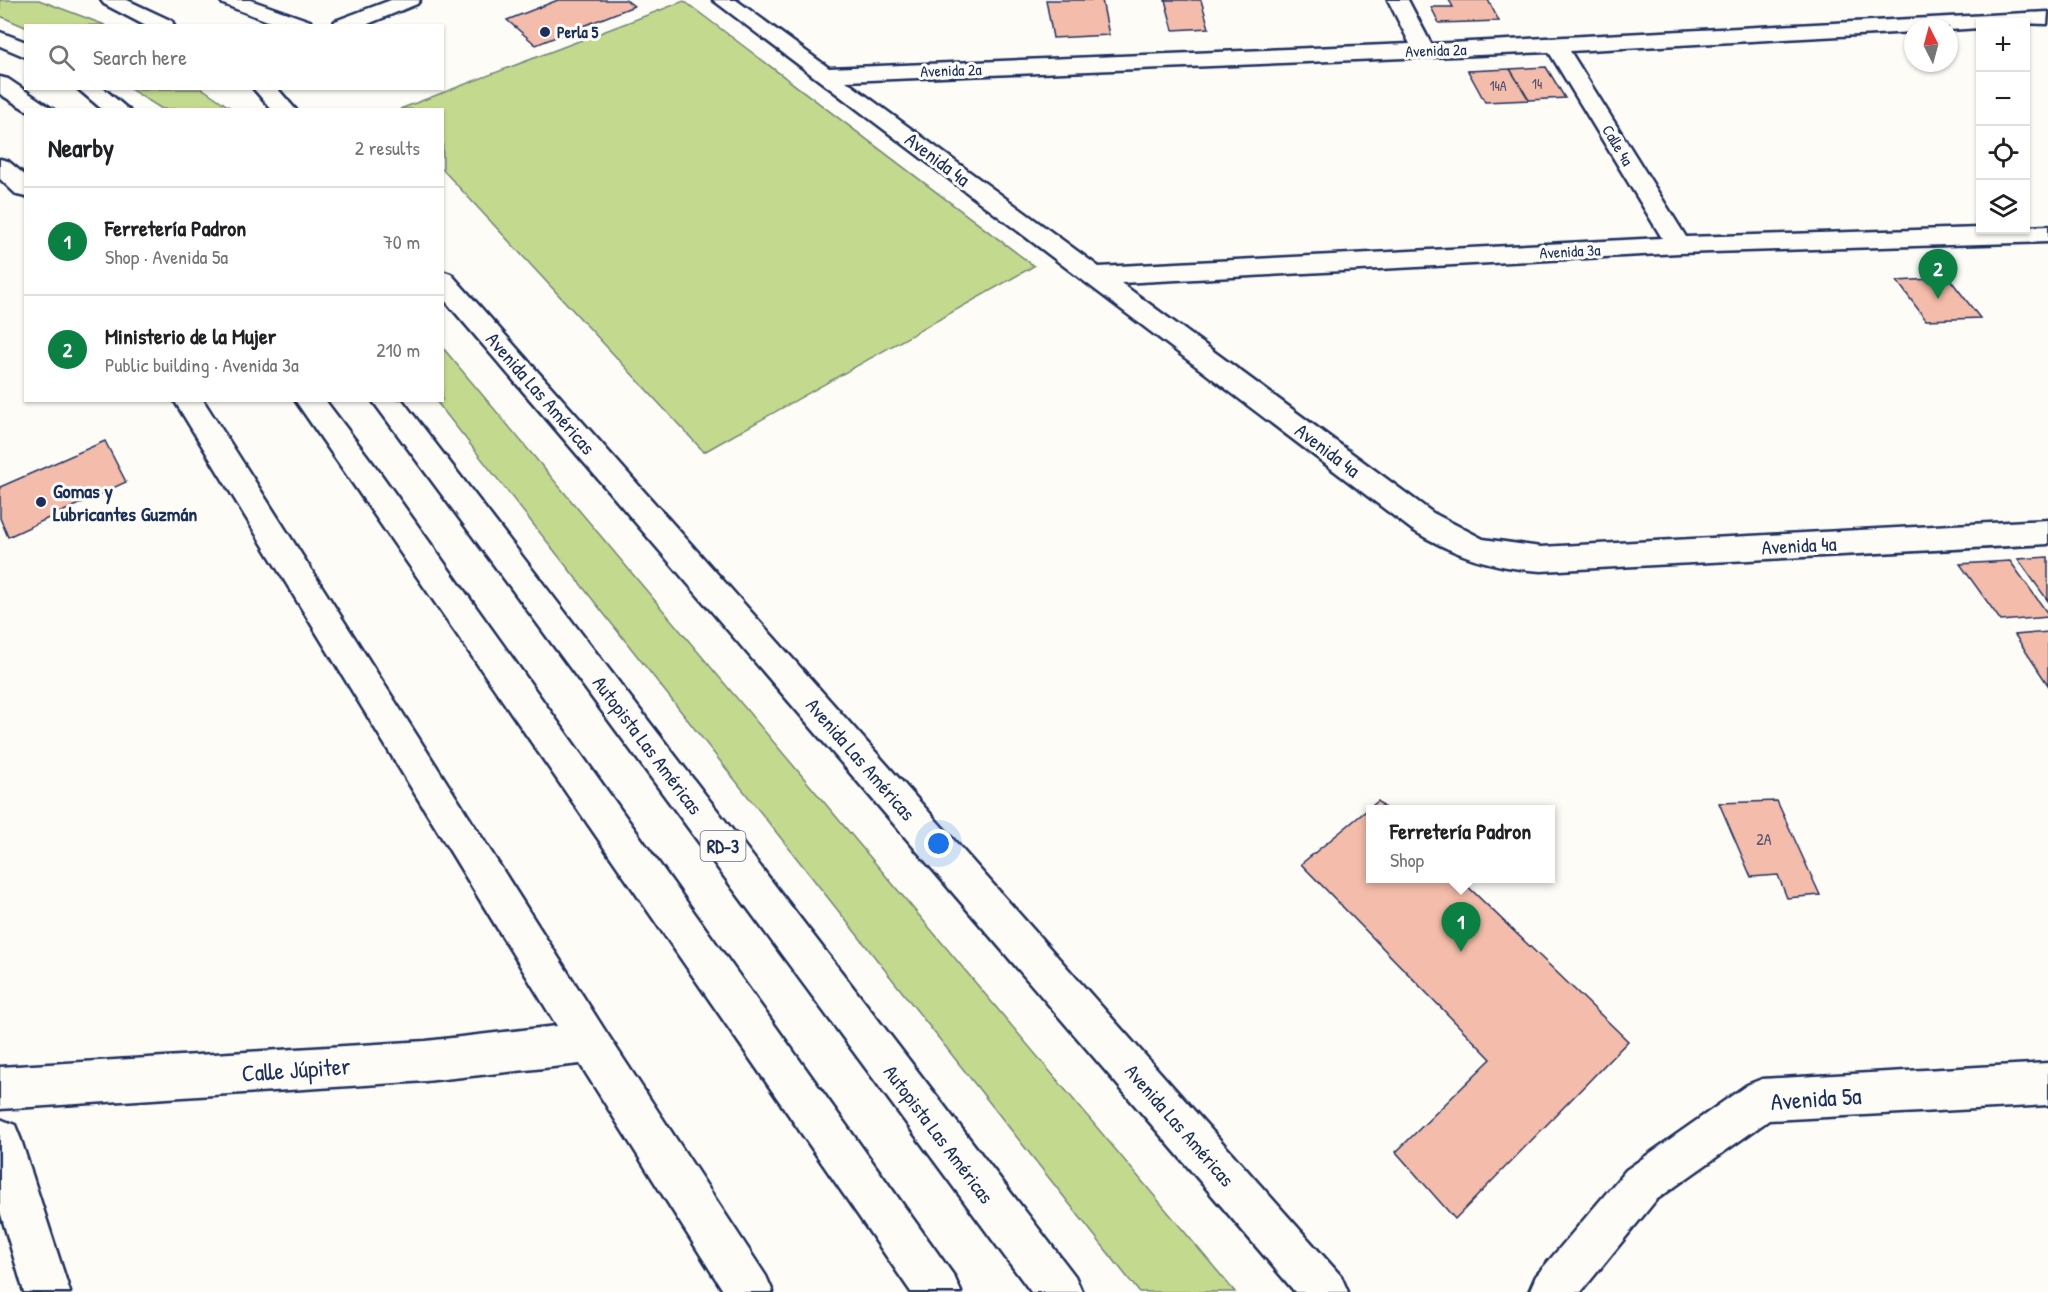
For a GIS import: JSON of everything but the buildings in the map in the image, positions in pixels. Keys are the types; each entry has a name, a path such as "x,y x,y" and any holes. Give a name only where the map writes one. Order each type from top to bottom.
{"main road":[{"path":"111,0 160,24"},
{"path":"230,0 296,24"},
{"path":"348,24 410,0"},
{"name":"Avenida 4a","path":"723,0 1092,276 1157,321 1422,521 1459,544 1496,556 1541,559 2048,532"},
{"path":"1398,0 1424,51"},
{"path":"2002,0 2048,18"},
{"name":"Avenida 2a","path":"825,75 1556,45 2048,18"},
{"path":"0,38 24,50"},
{"name":"Calle 4a","path":"1556,45 1679,245"},
{"path":"0,84 40,108"},
{"path":"91,90 115,108"},
{"path":"266,90 283,108"},
{"path":"0,166 15,187"},
{"name":"Avenida 3a","path":"1092,276 1679,245 2045,237"},
{"name":"Avenida Las Américas","path":"444,282 1325,1292"},
{"path":"189,402 590,1043 750,1292"},
{"path":"310,402 367,478 938,1292"},
{"name":"Autopista Las Américas","path":"388,402 1059,1292"},
{"name":"Calle Júpiter","path":"0,1088 426,1061 590,1043"},
{"name":"Avenida 5a","path":"1552,1292 1641,1185 1762,1100 2048,1084"},
{"path":"0,1140 47,1292"}],"green space":[{"path":"0,0 39,0 102,24 24,24 24,27 0,16"},
{"path":"684,1 1034,266 704,452 444,171 444,108 403,108"},
{"path":"132,90 204,90 231,108 160,108"},
{"path":"444,349 1235,1292 1139,1292 437,402 444,402"}],"place":[{"name":"Perla 5","path":"545,32"},
{"name":"Ministerio de la Mujer","path":"1938,299"},
{"name":"Gomas y Lubricantes Guzmán","path":"41,502"},
{"name":"Ferretería Padron","path":"1461,952"}]}
